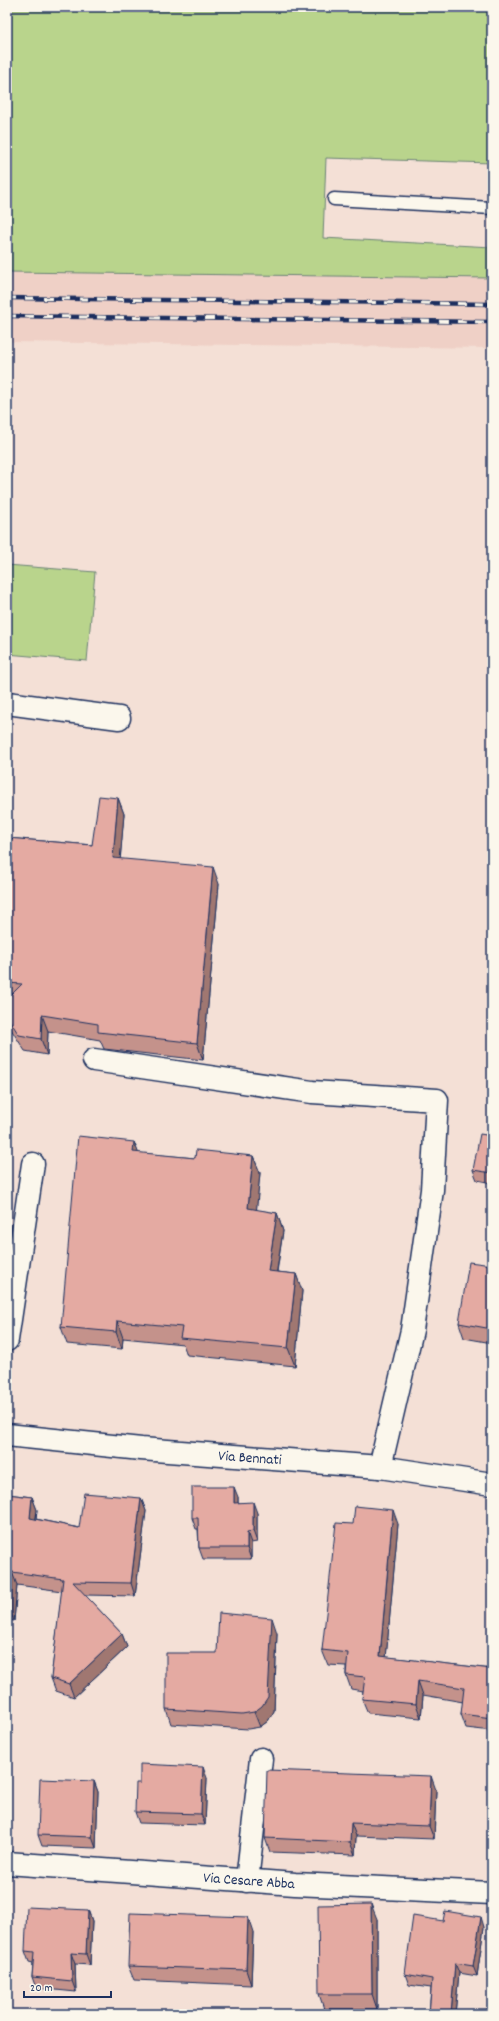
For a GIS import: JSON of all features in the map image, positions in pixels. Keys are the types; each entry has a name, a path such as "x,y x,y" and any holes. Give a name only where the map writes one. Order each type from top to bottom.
{"street":[{"path":"7,703 118,718"},
{"path":"94,1060 312,1092 437,1100 432,1190 412,1330 380,1466"},
{"path":"7,1340 33,1164"},
{"name":"Via Bennati","path":"7,1435 141,1449 380,1466 492,1484"},
{"path":"247,1880 262,1759"},
{"name":"Via Cesare Abba","path":"7,1863 247,1880 492,1893"}],"lane":[{"path":"334,199 492,208"}],"shaded area":[{"path":"7,272 492,278 492,348 7,342"}],"green space":[{"path":"7,7 492,7 492,163 326,158 323,238 492,247 492,278 7,272"},
{"path":"7,565 95,572 87,661 7,654"}],"building":[{"path":"99,796 118,798 113,858 213,867 197,1043 98,1032 98,1024 42,1015 41,1039 19,1035 7,1016 7,999 22,984 7,983 7,838 92,845"},
{"path":"480,1134 492,1136 492,1173 473,1170"},
{"path":"78,1136 134,1142 133,1152 195,1158 196,1150 253,1156 248,1208 277,1213 268,1271 296,1274 288,1348 180,1338 182,1327 117,1321 116,1332 61,1327"},
{"path":"469,1262 492,1265 492,1329 459,1323"},
{"path":"192,1487 234,1487 234,1503 253,1502 253,1531 247,1532 247,1548 199,1548 198,1518 192,1518"},
{"path":"84,1493 141,1498 131,1583 73,1582 122,1634 69,1684 51,1678 63,1579 12,1572 9,1608 7,1608 7,1494 32,1497 30,1518 79,1528"},
{"path":"355,1506 393,1510 380,1656 492,1669 492,1718 461,1714 464,1688 418,1681 416,1704 362,1699 365,1677 346,1675 348,1653 322,1650 336,1523 353,1524"},
{"path":"219,1613 272,1618 268,1697 262,1706 254,1712 242,1714 166,1709 166,1653 217,1653"},
{"path":"140,1764 203,1767 201,1814 135,1812 136,1783 140,1783"},
{"path":"267,1770 431,1776 429,1826 351,1823 350,1842 265,1838"},
{"path":"40,1779 94,1781 92,1837 38,1835"},
{"path":"371,1904 372,1994 319,1994 318,1905"},
{"path":"27,1907 88,1910 86,1954 71,1953 72,1981 32,1977 34,1952 25,1951"},
{"path":"445,1911 481,1917 473,1966 455,1963 451,2014 429,2014 432,1979 405,1974 413,1916 443,1921"},
{"path":"130,1913 248,1917 246,1970 128,1966"}],"railway":[{"path":"7,298 492,304"},
{"path":"7,316 492,322"}]}
